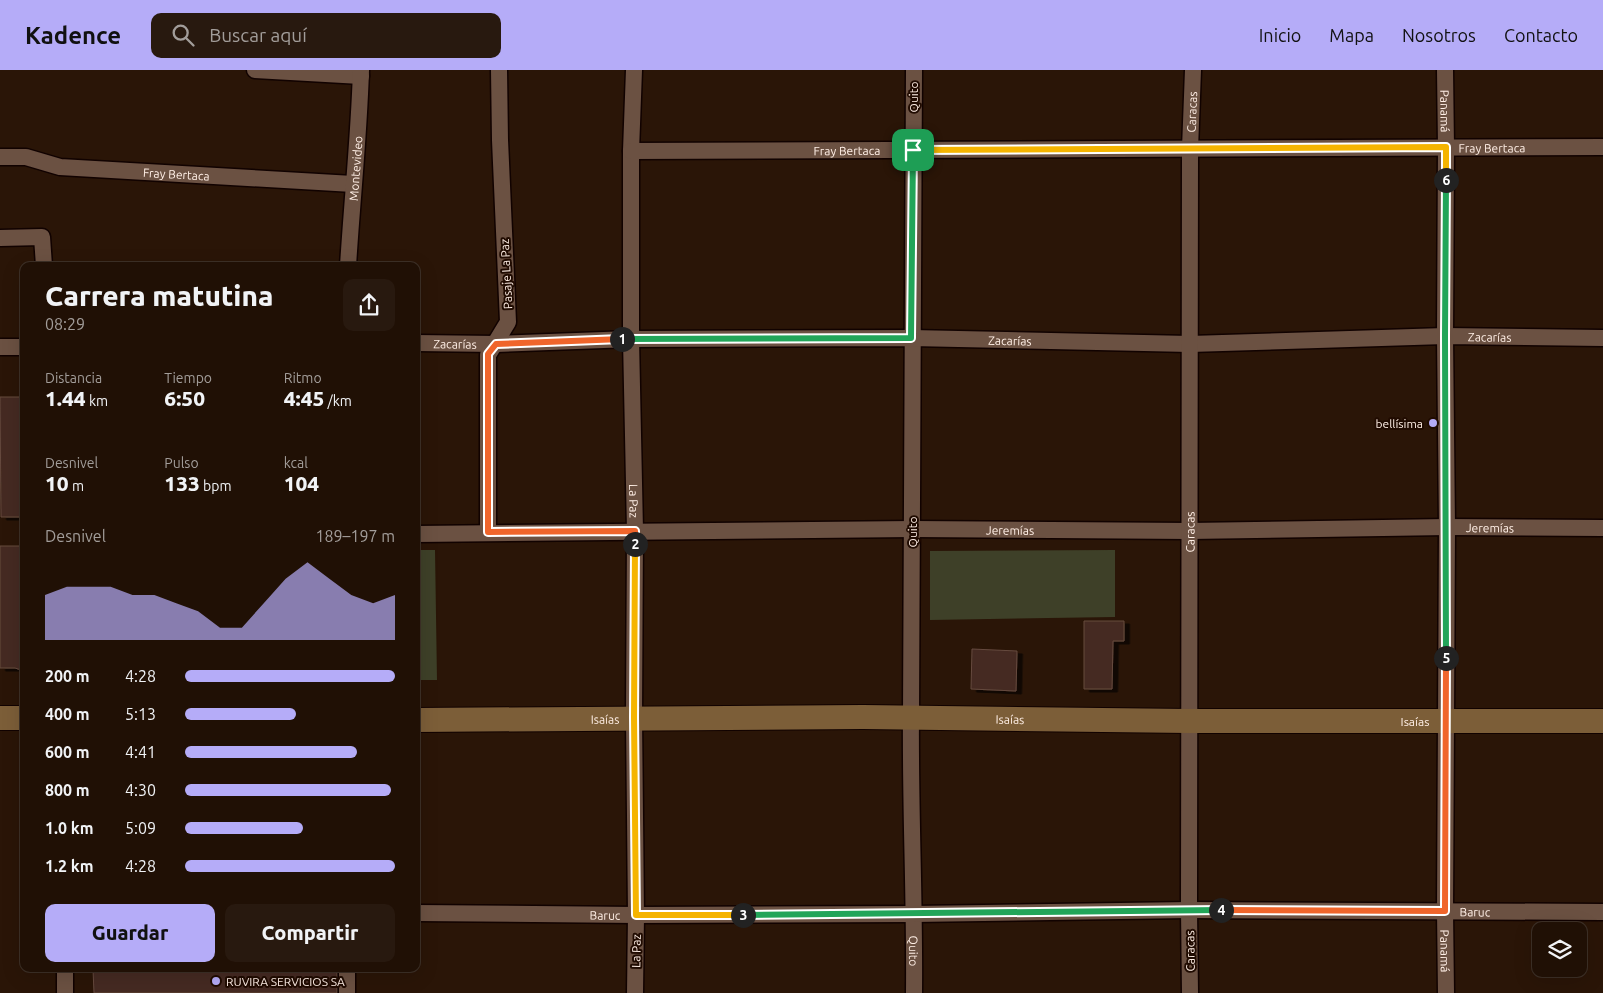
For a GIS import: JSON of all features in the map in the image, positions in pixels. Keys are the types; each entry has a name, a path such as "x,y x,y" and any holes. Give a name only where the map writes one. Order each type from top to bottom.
{"street":[{"path":"255,70 361,73"},
{"name":"Pasaje La Paz","path":"488,532 488,354 508,322 499,70"},
{"name":"La Paz","path":"634,70 631,151 631,339 635,531 635,993"},
{"name":"Quito","path":"914,70 911,338 913,529 911,717 914,993"},
{"name":"Caracas","path":"1190,993 1190,149 1193,70"},
{"name":"Panamá","path":"1445,70 1447,526 1446,993"},
{"name":"Montevideo","path":"348,262 353,184 359,129 361,73"},
{"name":"Fray Bertaca","path":"631,151 1603,148"},
{"name":"Fray Bertaca","path":"0,157 26,157 60,167 353,184"},
{"path":"0,238 42,237 44,262"},
{"name":"Zacarías","path":"420,343 496,344 631,339 911,338 1190,344 1445,336 1603,338"},
{"path":"0,347 20,347"},
{"name":"Jeremías","path":"420,534 913,529 1190,531 1447,526 1603,528"},
{"name":"Isaías","path":"420,720 634,717 911,717 1189,722 1603,721"},
{"path":"0,718 20,718"},
{"name":"Baruc","path":"420,913 636,915 914,914 1189,910 1603,912"},
{"path":"65,972 65,993"},
{"path":"347,972 347,993"}],"green space":[{"path":"420,550 435,550 437,680 420,680"},
{"path":"1115,550 1115,617 930,620 930,551"}],"building":[{"path":"0,397 20,397 20,517 1,517"},
{"path":"0,546 20,546 20,670 0,668"},
{"path":"1084,621 1124,621 1124,641 1113,641 1112,689 1084,689"},
{"path":"972,649 1017,651 1016,691 971,689"},
{"name":"RUVIRA SERVICIOS SA","path":"93,972 337,972 337,993 94,993"}],"place":[{"name":"bellísima","path":"1433,423"},
{"name":"RUVIRA SERVICIOS SA","path":"216,981"}],"route":[{"path":"1446,147 1445,911 1189,910 914,914 636,915 635,531 488,532 488,354 496,344 631,339 911,338 913,150 1446,147"}]}
